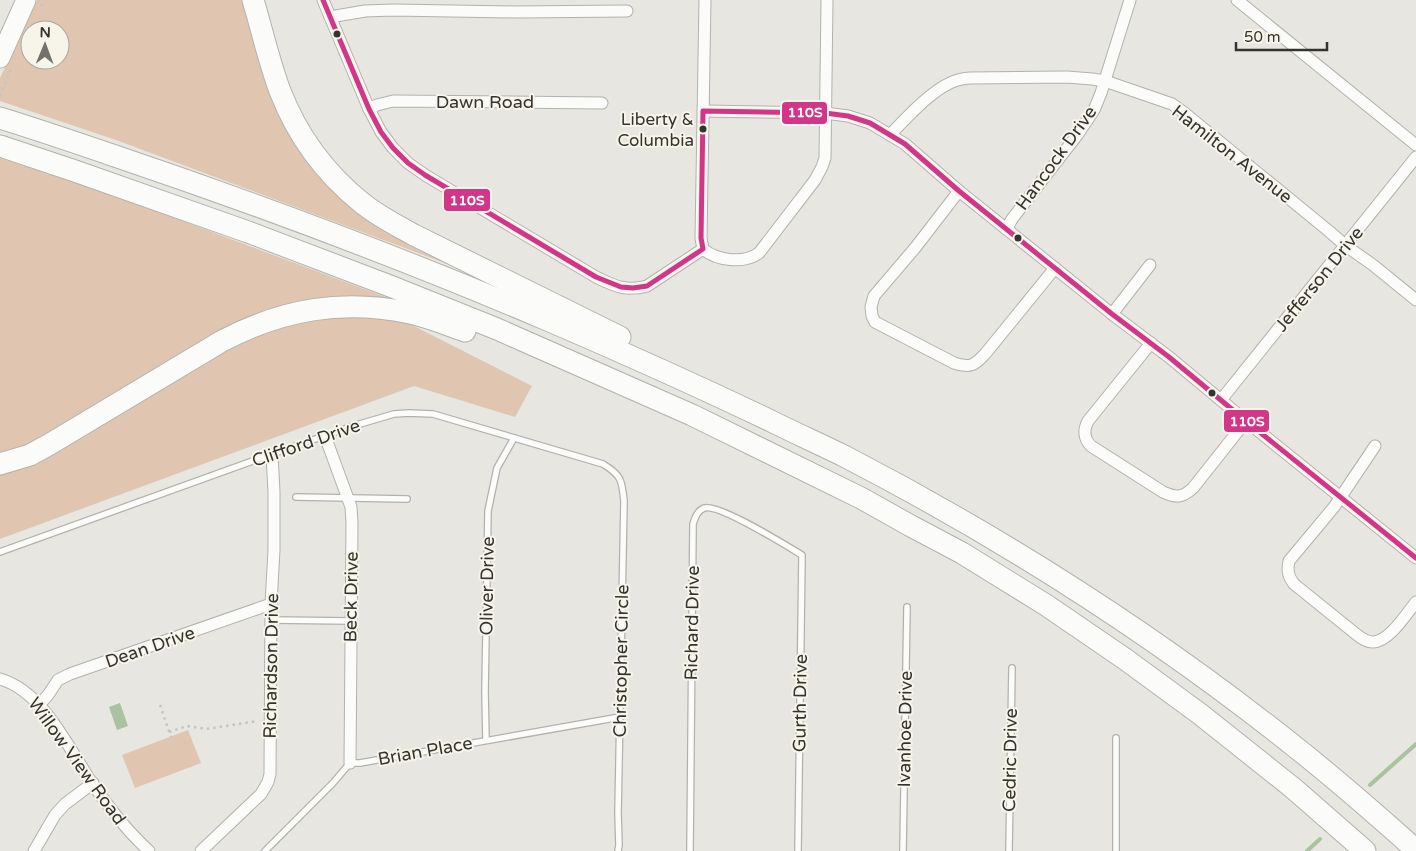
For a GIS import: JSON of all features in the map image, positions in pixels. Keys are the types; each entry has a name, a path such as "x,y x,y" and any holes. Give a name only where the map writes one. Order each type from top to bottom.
{"highway":[{"path":"253,0 280,91 292,116 319,160 362,203 382,218 414,235 630,342 730,402"},
{"path":"8,120 214,189 384,253 623,353 843,456 928,501 1065,584 1160,646 1244,708 1351,793 1416,850"},
{"path":"2,146 248,232 390,286 559,356 692,415 861,498 962,554 1046,605 1125,659 1200,714 1293,788 1365,851"},
{"path":"0,464 30,455 50,444 242,330 294,312 319,308 352,307 384,309 437,321 692,415"}],"main road":[{"path":"0,58 26,0"}],"street":[{"path":"323,0 369,109 381,132 408,163 425,175 588,272 625,289 637,289 648,286 703,249"},
{"path":"705,0 701,238 703,249 716,257 733,260 747,259 759,253 815,180 822,167 825,158 827,0"},
{"name":"Hancock Drive","path":"1007,228 1094,110 1130,0"},
{"path":"1237,0 1416,145"},
{"path":"330,17 366,10 627,11"},
{"name":"Hamilton Avenue","path":"890,135 908,115 935,92 957,80 970,78 1067,77 1105,81 1172,104 1346,246 1416,300"},
{"name":"Dawn Road","path":"369,109 376,105 393,101 602,103"},
{"path":"703,111 825,113 848,116 870,123 905,144 959,191 1151,343 1416,558"},
{"name":"Jefferson Drive","path":"1221,400 1416,157"},
{"path":"959,191 915,248 874,296 871,307 875,322 954,363 972,366 986,354 1055,268"},
{"path":"1112,314 1150,265"},
{"path":"1151,343 1085,426 1085,436 1091,446 1163,492 1171,496 1180,496 1193,488 1246,421"},
{"name":"Beck Drive","path":"325,436 351,507 350,763"},
{"path":"1375,446 1334,508 1290,561 1288,576 1294,584 1356,634 1372,642 1380,641 1388,636 1416,602"},
{"name":"Richardson Drive","path":"201,851 261,794 270,774 271,604 274,550 272,454"},
{"name":"Dean Drive","path":"39,704 58,680 70,674 271,604"},
{"name":"Willow View Road","path":"0,679 18,687 39,704 62,735 116,817 149,851"},
{"path":"34,851 55,815 65,804 93,784"}],"lane":[{"name":"Clifford Drive","path":"0,552 272,454 394,414 420,412 433,414 603,464 616,474"},
{"name":"Oliver Drive","path":"486,740 488,510 497,468 514,438"},
{"name":"Christopher Circle","path":"616,474 622,484 624,501 618,851"},
{"path":"296,498 407,499"},
{"name":"Richard Drive","path":"690,851 693,524 696,516 701,510 712,508 776,539 802,555"},
{"name":"Gurth Drive","path":"798,851 802,555"},
{"name":"Ivanhoe Drive","path":"903,851 906,607"},
{"path":"271,620 351,621"},
{"name":"Cedric Drive","path":"1009,851 1012,668"},
{"name":"Brian Place","path":"350,763 360,763 620,717"},
{"path":"1116,738 1116,851"},
{"path":"264,851 350,763"}],"path":[{"path":"160,706 171,737"},
{"path":"170,732 186,726 206,729 271,719"}],"shaded area":[{"path":"37,0 245,0 294,136 453,266 116,140 0,101 0,78 20,36 20,70 70,70 70,20 28,20"},
{"path":"0,158 127,200 396,301 316,301 29,448 0,456"},
{"path":"357,315 398,318 532,386 515,417 414,386 0,539 0,474 256,333 304,319"},
{"path":"120,703 128,726 117,730 109,707"},
{"path":"188,730 201,763 135,788 122,755"}],"waterway":[{"path":"1370,785 1416,744"},
{"path":"1307,851 1320,839"}],"transit line":[{"name":"110S","path":"323,0 369,109 381,132 408,163 596,277 621,287 647,286 703,249 701,238 703,111 825,113 848,116 870,123 905,144 959,191 1112,314 1169,357 1416,558"}],"place":[{"name":"Liberty & Columbia","path":"703,129"}]}
